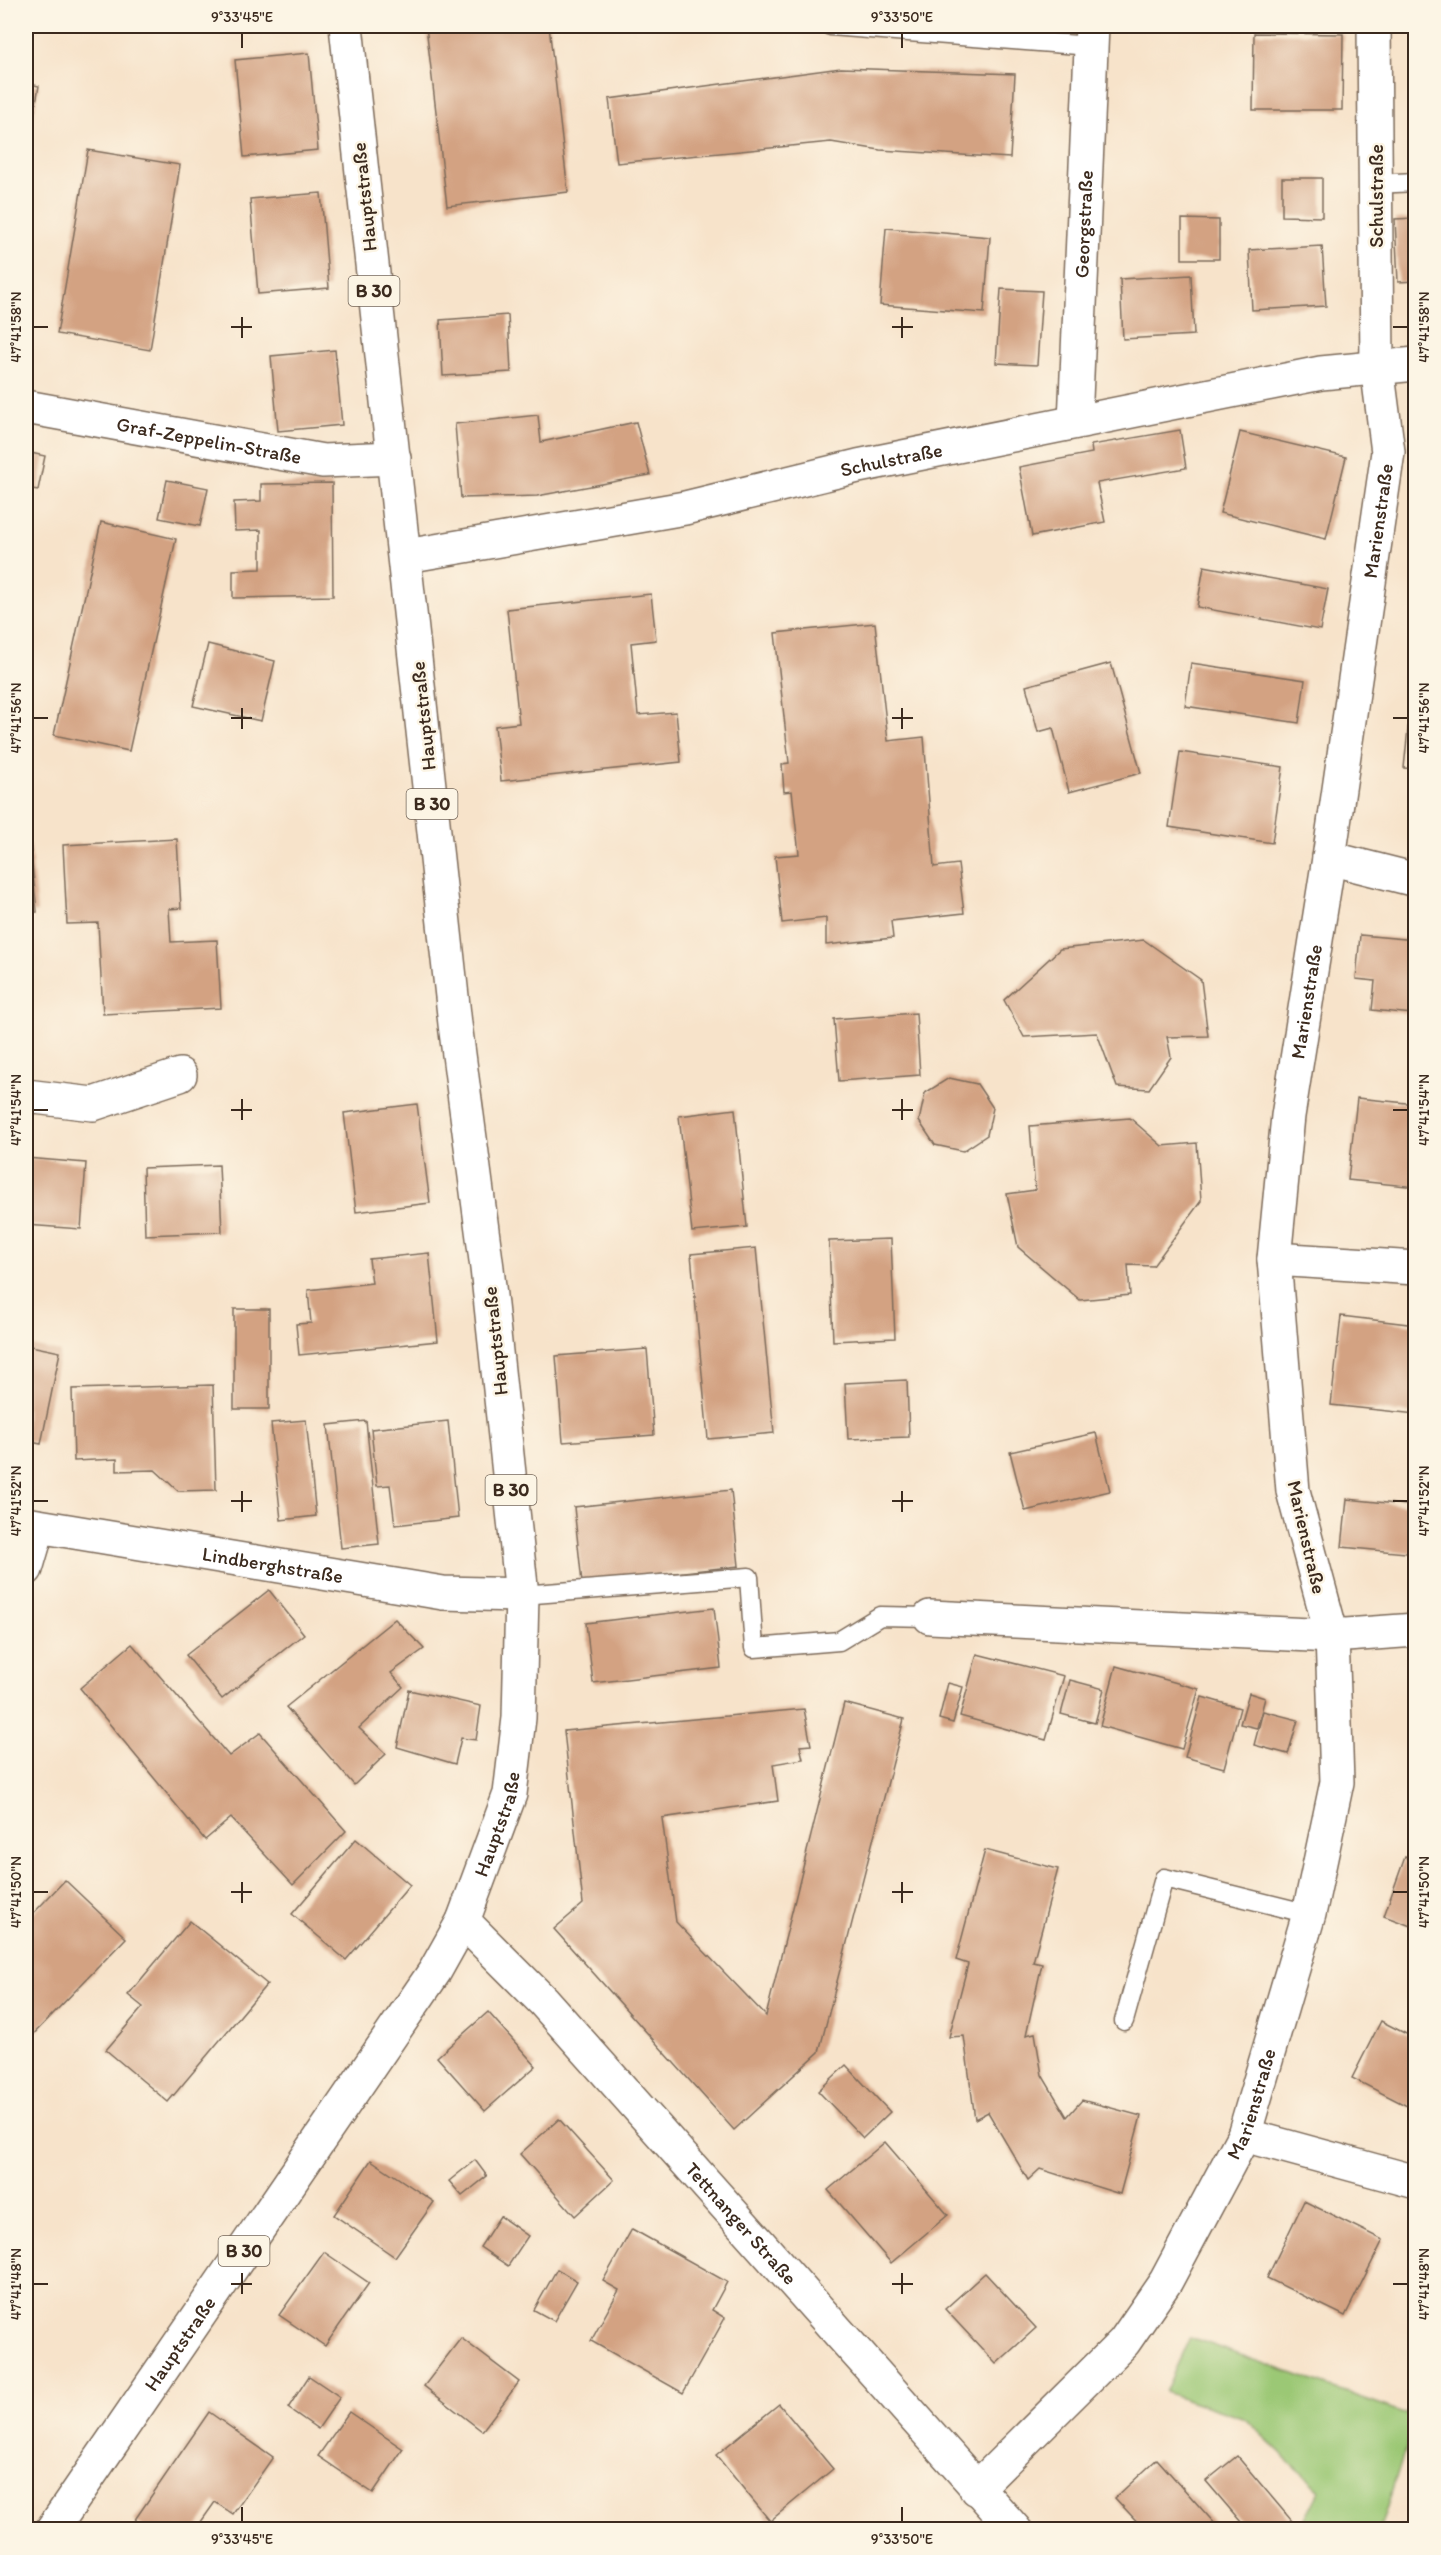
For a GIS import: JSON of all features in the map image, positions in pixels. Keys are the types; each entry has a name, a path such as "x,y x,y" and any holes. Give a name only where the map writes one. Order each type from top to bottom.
{"street":[{"name":"Hauptstraße","path":"52,2529 435,1971 462,1921 510,1794 519,1718 522,1594 487,1268 455,1024 406,556 346,26"},
{"name":"Schulstraße","path":"1374,26 1377,366"},
{"name":"Georgstraße","path":"1075,422 1092,36"},
{"name":"Schulstraße","path":"406,556 685,508 858,466 1321,373 1416,364"},
{"name":"Marienstraße","path":"976,2489 1124,2342 1166,2281 1244,2135 1309,1914 1336,1782 1332,1636 1293,1491 1274,1259 1287,1116 1329,858 1388,452 1377,366"},
{"name":"Graf-Zeppelin-Straße","path":"26,407 323,461 394,458"},
{"path":"1329,858 1416,880"},
{"path":"26,1096 93,1104 180,1075"},
{"path":"1274,1259 1416,1268"},
{"path":"26,1569 32,1526"},
{"name":"Lindberghstraße","path":"32,1526 444,1593 522,1594"},
{"path":"930,1617 1332,1636 1416,1629"},
{"name":"Tettnanger Straße","path":"462,1921 543,2001 976,2489 1015,2529"},
{"path":"1244,2135 1416,2182"}],"lane":[{"path":"830,26 1092,36"},
{"path":"1376,184 1416,182"},
{"path":"522,1594 749,1577 754,1648 839,1641 880,1616 930,1617"},
{"path":"1124,2021 1164,1878 1309,1914"}],"green space":[{"path":"1190,2337 1415,2417 1380,2529 1310,2529 1303,2523 1320,2490 1245,2419 1165,2392"}],"building":[{"path":"426,26 549,26 568,192 447,206"},
{"path":"1254,33 1343,34 1342,110 1253,110"},
{"path":"309,53 318,150 244,157 235,60"},
{"path":"841,68 1015,74 1010,158 880,150 831,142 617,163 609,99"},
{"path":"26,83 39,86 27,151 26,151"},
{"path":"1414,110 1416,110 1416,151 1411,151"},
{"path":"88,150 180,165 150,350 57,334"},
{"path":"1282,178 1322,178 1322,217 1282,216"},
{"path":"321,193 329,288 258,294 250,199"},
{"path":"1416,218 1416,281 1398,282 1395,219"},
{"path":"1182,219 1219,220 1219,259 1182,259"},
{"path":"886,228 990,237 984,313 880,305"},
{"path":"1322,246 1326,306 1252,310 1249,250"},
{"path":"1191,275 1194,335 1123,339 1120,279"},
{"path":"1001,289 1042,291 1037,365 996,363"},
{"path":"508,315 511,372 443,376 440,320"},
{"path":"335,350 342,425 278,431 271,356"},
{"path":"538,415 541,442 636,422 650,475 537,496 461,498 455,424"},
{"path":"1180,430 1186,468 1097,483 1105,522 1032,536 1019,467 1092,453 1091,445"},
{"path":"1240,432 1346,457 1326,539 1220,513"},
{"path":"26,452 45,456 38,490 26,488"},
{"path":"167,480 208,488 200,526 159,518"},
{"path":"332,483 333,596 233,598 233,570 261,569 261,530 235,531 234,502 261,501 261,484"},
{"path":"101,522 176,539 129,751 54,735"},
{"path":"1204,566 1328,589 1320,630 1197,607"},
{"path":"651,594 656,640 631,643 638,715 676,712 681,762 501,781 495,726 519,723 507,609"},
{"path":"875,623 888,741 924,737 934,867 958,864 964,913 891,921 893,938 826,945 826,918 782,923 775,856 799,854 792,791 784,792 782,764 789,763 775,633"},
{"path":"208,644 275,661 261,721 193,706"},
{"path":"1111,663 1141,773 1069,792 1053,728 1038,732 1026,686"},
{"path":"1191,663 1305,680 1299,723 1185,706"},
{"path":"1411,699 1416,700 1416,769 1404,768"},
{"path":"1180,752 1283,767 1272,843 1169,827"},
{"path":"177,839 181,908 169,909 171,942 217,940 221,1008 103,1014 98,923 67,924 63,845"},
{"path":"26,844 30,844 37,912 26,913"},
{"path":"1360,935 1416,940 1413,1014 1372,1010 1375,981 1356,979"},
{"path":"1144,940 1201,980 1208,1036 1167,1037 1171,1057 1149,1089 1117,1087 1097,1033 1024,1037 1004,1000 1060,949"},
{"path":"916,1013 920,1075 839,1081 834,1019"},
{"path":"949,1078 977,1084 993,1108 987,1135 963,1151 935,1145 919,1121 925,1093"},
{"path":"1357,1098 1416,1104 1416,1187 1348,1180"},
{"path":"417,1104 430,1203 356,1212 344,1113"},
{"path":"735,1109 747,1227 692,1232 679,1116"},
{"path":"1130,1118 1162,1146 1197,1143 1201,1201 1153,1266 1128,1265 1130,1295 1080,1300 1018,1247 1007,1194 1035,1190 1030,1126"},
{"path":"26,1158 86,1163 81,1229 26,1225"},
{"path":"219,1165 222,1232 145,1235 143,1168"},
{"path":"891,1239 895,1338 833,1341 829,1241"},
{"path":"756,1248 774,1433 708,1439 691,1254"},
{"path":"429,1253 438,1341 299,1355 296,1324 311,1323 308,1290 372,1283 369,1259"},
{"path":"234,1309 269,1309 269,1409 234,1409"},
{"path":"1341,1316 1416,1325 1416,1414 1331,1405"},
{"path":"26,1345 60,1352 41,1444 26,1441"},
{"path":"647,1349 654,1435 563,1442 556,1356"},
{"path":"907,1380 909,1437 848,1439 845,1383"},
{"path":"213,1385 216,1490 178,1491 155,1470 117,1471 117,1459 74,1461 72,1389"},
{"path":"306,1420 316,1516 281,1520 271,1423"},
{"path":"366,1421 379,1544 341,1548 328,1425"},
{"path":"448,1421 458,1518 395,1525 390,1485 377,1486 371,1429"},
{"path":"1096,1433 1110,1491 1025,1511 1010,1452"},
{"path":"731,1490 739,1566 582,1583 574,1507"},
{"path":"1347,1499 1416,1506 1416,1554 1342,1547"},
{"path":"269,1590 304,1634 222,1699 186,1655"},
{"path":"714,1608 721,1668 593,1683 586,1623"},
{"path":"395,1619 424,1649 391,1673 403,1687 359,1728 386,1754 354,1785 286,1707"},
{"path":"132,1644 229,1756 260,1733 346,1831 293,1885 231,1818 205,1840 80,1688"},
{"path":"977,1654 1064,1676 1046,1740 960,1716"},
{"path":"1116,1666 1199,1689 1182,1749 1100,1726"},
{"path":"1070,1680 1104,1689 1095,1723 1061,1714"},
{"path":"948,1683 963,1687 953,1723 939,1719"},
{"path":"409,1690 481,1706 476,1740 461,1738 455,1764 397,1747"},
{"path":"1249,1693 1265,1698 1257,1728 1240,1724"},
{"path":"1202,1697 1240,1708 1224,1768 1185,1757"},
{"path":"844,1703 904,1719 819,2052 734,2130 554,1929 583,1904 564,1731 804,1709 811,1745 800,1746 803,1759 773,1764 778,1801 662,1818 676,1922 766,2016"},
{"path":"1263,1711 1298,1720 1288,1754 1254,1745"},
{"path":"1416,1737 1416,1761 1407,1757"},
{"path":"356,1839 410,1885 346,1960 292,1914"},
{"path":"985,1850 1058,1869 1033,1962 1042,1964 1026,2035 1035,2033 1042,2075 1067,2117 1082,2100 1141,2116 1120,2194 1040,2169 1028,2180 988,2112 975,2119 964,2036 949,2037 968,1964 956,1960"},
{"path":"1405,1857 1416,1860 1416,1928 1384,1916"},
{"path":"65,1880 126,1938 26,2042 26,1921"},
{"path":"190,1921 267,1984 168,2102 106,2050 143,2007 128,1995"},
{"path":"488,2012 536,2066 485,2111 437,2057"},
{"path":"1381,2021 1416,2039 1416,2093 1409,2107 1352,2078"},
{"path":"846,2065 890,2112 863,2138 818,2091"},
{"path":"559,2119 614,2180 575,2216 520,2154"},
{"path":"885,2142 948,2215 891,2263 828,2190"},
{"path":"371,2160 434,2202 395,2257 334,2215"},
{"path":"475,2160 487,2176 462,2196 449,2181"},
{"path":"1304,2201 1383,2240 1345,2316 1267,2278"},
{"path":"500,2216 528,2236 508,2266 480,2247"},
{"path":"632,2229 727,2282 712,2310 725,2318 683,2393 591,2341 619,2290 603,2281"},
{"path":"324,2252 369,2283 325,2346 279,2315"},
{"path":"557,2269 577,2281 554,2321 534,2310"},
{"path":"985,2273 1036,2328 996,2364 945,2309"},
{"path":"461,2338 519,2382 482,2431 424,2386"},
{"path":"309,2376 340,2397 318,2429 288,2408"},
{"path":"779,2404 833,2469 770,2521 716,2455"},
{"path":"209,2412 273,2457 233,2514 215,2502 196,2529 147,2529 134,2521"},
{"path":"349,2412 403,2449 373,2493 318,2456"},
{"path":"1237,2456 1292,2521 1281,2529 1247,2529 1206,2481"},
{"path":"1157,2459 1216,2525 1211,2529 1144,2529 1115,2498"}]}
